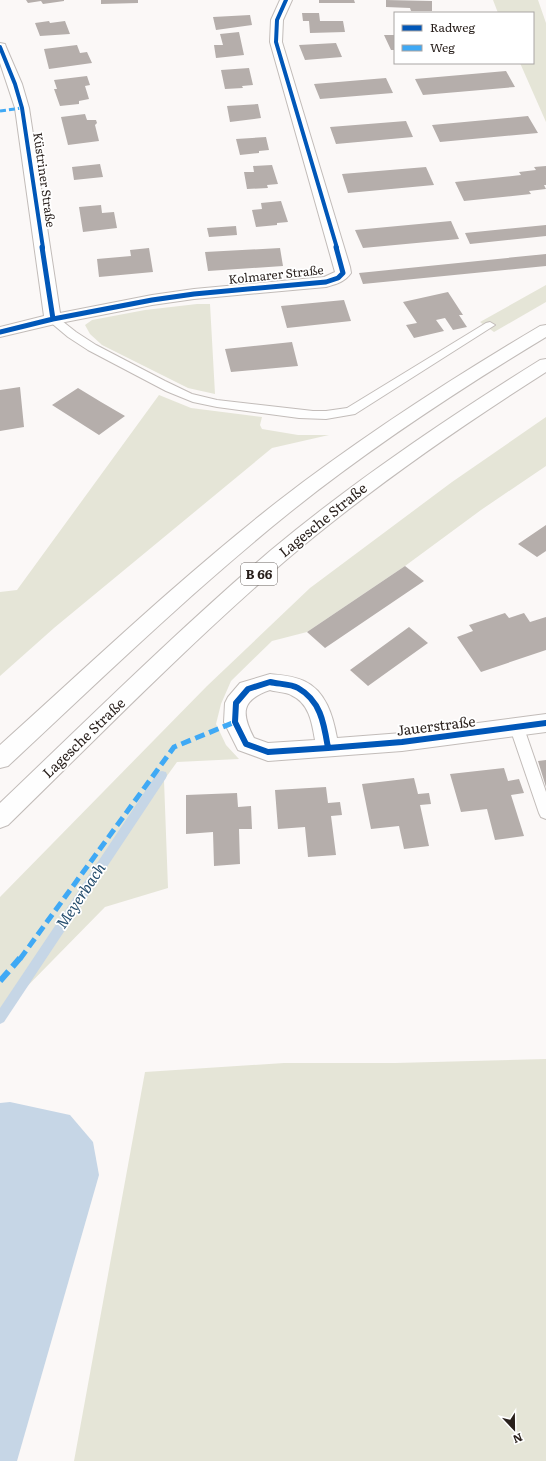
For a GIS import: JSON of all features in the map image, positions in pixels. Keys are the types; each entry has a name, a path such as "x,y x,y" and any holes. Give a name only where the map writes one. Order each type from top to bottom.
{"street":[{"name":"Kolmarer Straße","path":"0,332 116,306 194,294 326,282 338,278 343,273 324,202 276,42 275,29 277,16 286,0"},
{"name":"Küstriner Straße","path":"0,48 15,84 22,108 53,319"},
{"name":"B 66","path":"0,759 248,536 340,464 434,399 546,330"},
{"name":"Lagesche Straße","path":"0,818 184,641 278,556 370,482 462,417 546,364"},
{"name":"Jauerstraße","path":"328,748 410,741 546,723"}],"lane":[{"path":"53,319 67,332 83,343 176,392 207,402 288,413 328,415 341,414 351,411 490,324"},
{"path":"517,728 546,813"}],"shaded area":[{"path":"493,0 538,0 546,23 546,122 520,64 534,64 534,12 498,12"},
{"path":"546,285 546,302 494,332 480,322"},
{"path":"210,304 215,394 188,388 102,345 90,334 85,325 92,320 145,310"},
{"path":"159,395 191,408 262,417 260,425 262,429 298,435 329,435 272,448 54,628 0,676 0,592 17,590"},
{"path":"546,417 546,466 481,510 405,566 307,632 272,641 231,681 221,704 216,724 226,745 239,759 177,762 164,780 168,888 105,907 0,1014 0,897 207,686 310,588 452,482"},
{"path":"546,1059 546,1461 74,1461 145,1072 284,1063 395,1063"}],"water":[{"path":"10,1102 70,1115 93,1142 99,1175 17,1461 0,1461 0,1103"}],"building":[{"path":"26,0 64,1 43,4 41,1 28,3"},
{"path":"101,0 138,0 138,3 101,4"},
{"path":"319,0 354,0 355,3 319,3"},
{"path":"386,0 432,1 432,11 411,11 410,8 386,7"},
{"path":"302,13 319,13 320,21 343,21 345,32 310,33 309,21 303,21"},
{"path":"250,15 252,25 216,30 213,17"},
{"path":"49,21 50,23 65,21 70,34 40,36 35,23"},
{"path":"239,32 244,55 216,58 214,45 223,45 220,34"},
{"path":"384,35 394,35 394,50 391,50"},
{"path":"336,43 342,57 305,60 299,45"},
{"path":"77,45 80,53 87,52 92,63 49,69 44,49"},
{"path":"249,68 253,85 242,86 243,88 225,89 221,70"},
{"path":"506,71 515,87 423,95 415,79"},
{"path":"87,76 90,85 85,86 89,99 79,101 79,104 60,106 54,89 57,89 54,80"},
{"path":"386,78 393,93 320,99 314,84"},
{"path":"258,104 261,118 230,122 227,106"},
{"path":"85,114 87,120 96,120 97,123 95,125 99,141 68,145 61,117"},
{"path":"528,116 538,133 440,142 432,125"},
{"path":"406,121 413,137 336,144 330,127"},
{"path":"266,137 269,150 259,151 259,153 240,155 236,139"},
{"path":"100,164 103,177 74,180 72,167"},
{"path":"272,165 278,184 267,185 268,188 247,189 244,172 254,172 253,166"},
{"path":"546,166 546,185 544,185 546,189 529,191 531,194 464,201 455,182 521,175 519,172 536,170 534,167"},
{"path":"426,167 434,185 348,193 342,174"},
{"path":"281,201 288,222 277,223 277,225 256,227 252,210 262,209 261,203"},
{"path":"101,205 102,213 114,212 117,228 83,232 79,207"},
{"path":"451,221 459,239 363,248 355,230"},
{"path":"546,225 546,236 470,244 465,233"},
{"path":"236,226 237,235 209,237 207,228"},
{"path":"149,248 153,272 99,277 97,259 131,256 130,250"},
{"path":"280,248 283,266 208,271 205,252"},
{"path":"546,254 546,266 363,284 359,273"},
{"path":"448,292 463,315 459,315 467,327 453,330 445,318 436,320 444,331 414,338 406,325 417,323 403,302"},
{"path":"344,300 351,321 287,328 281,306"},
{"path":"292,342 298,366 231,372 225,349"},
{"path":"20,387 24,427 0,431 0,390"},
{"path":"78,388 125,416 99,435 52,405"},
{"path":"546,525 546,551 537,557 518,544"},
{"path":"405,566 424,581 325,648 307,632"},
{"path":"505,613 509,618 524,613 530,622 546,617 546,650 481,672 457,637 473,631 469,625"},
{"path":"409,627 428,643 368,686 350,670"},
{"path":"546,760 546,787 538,761"},
{"path":"504,768 508,781 519,779 524,793 511,795 524,836 495,840 487,809 461,812 450,774"},
{"path":"414,778 418,794 429,793 431,804 420,805 429,846 404,849 399,826 371,829 362,784"},
{"path":"326,787 328,803 340,802 342,815 331,816 336,855 308,857 305,827 278,829 275,790"},
{"path":"237,793 238,807 251,806 252,829 239,829 240,864 214,866 213,832 186,834 186,795"}],"waterway":[{"name":"Meyerbach","path":"0,1018 162,775"}],"marked path":[{"path":"0,111 22,108"},
{"path":"0,981 16,964 174,747 235,722"}],"cycle path":[{"path":"0,332 53,319 152,300 194,294 326,282 338,278 343,273 276,42 275,31 277,20 280,10 286,0"},
{"path":"0,47 15,84 22,108 53,319"},
{"path":"328,748 322,716 311,698 297,687 270,682 248,689 236,703 235,722 246,744 268,752 328,748 402,742 546,723"}]}
